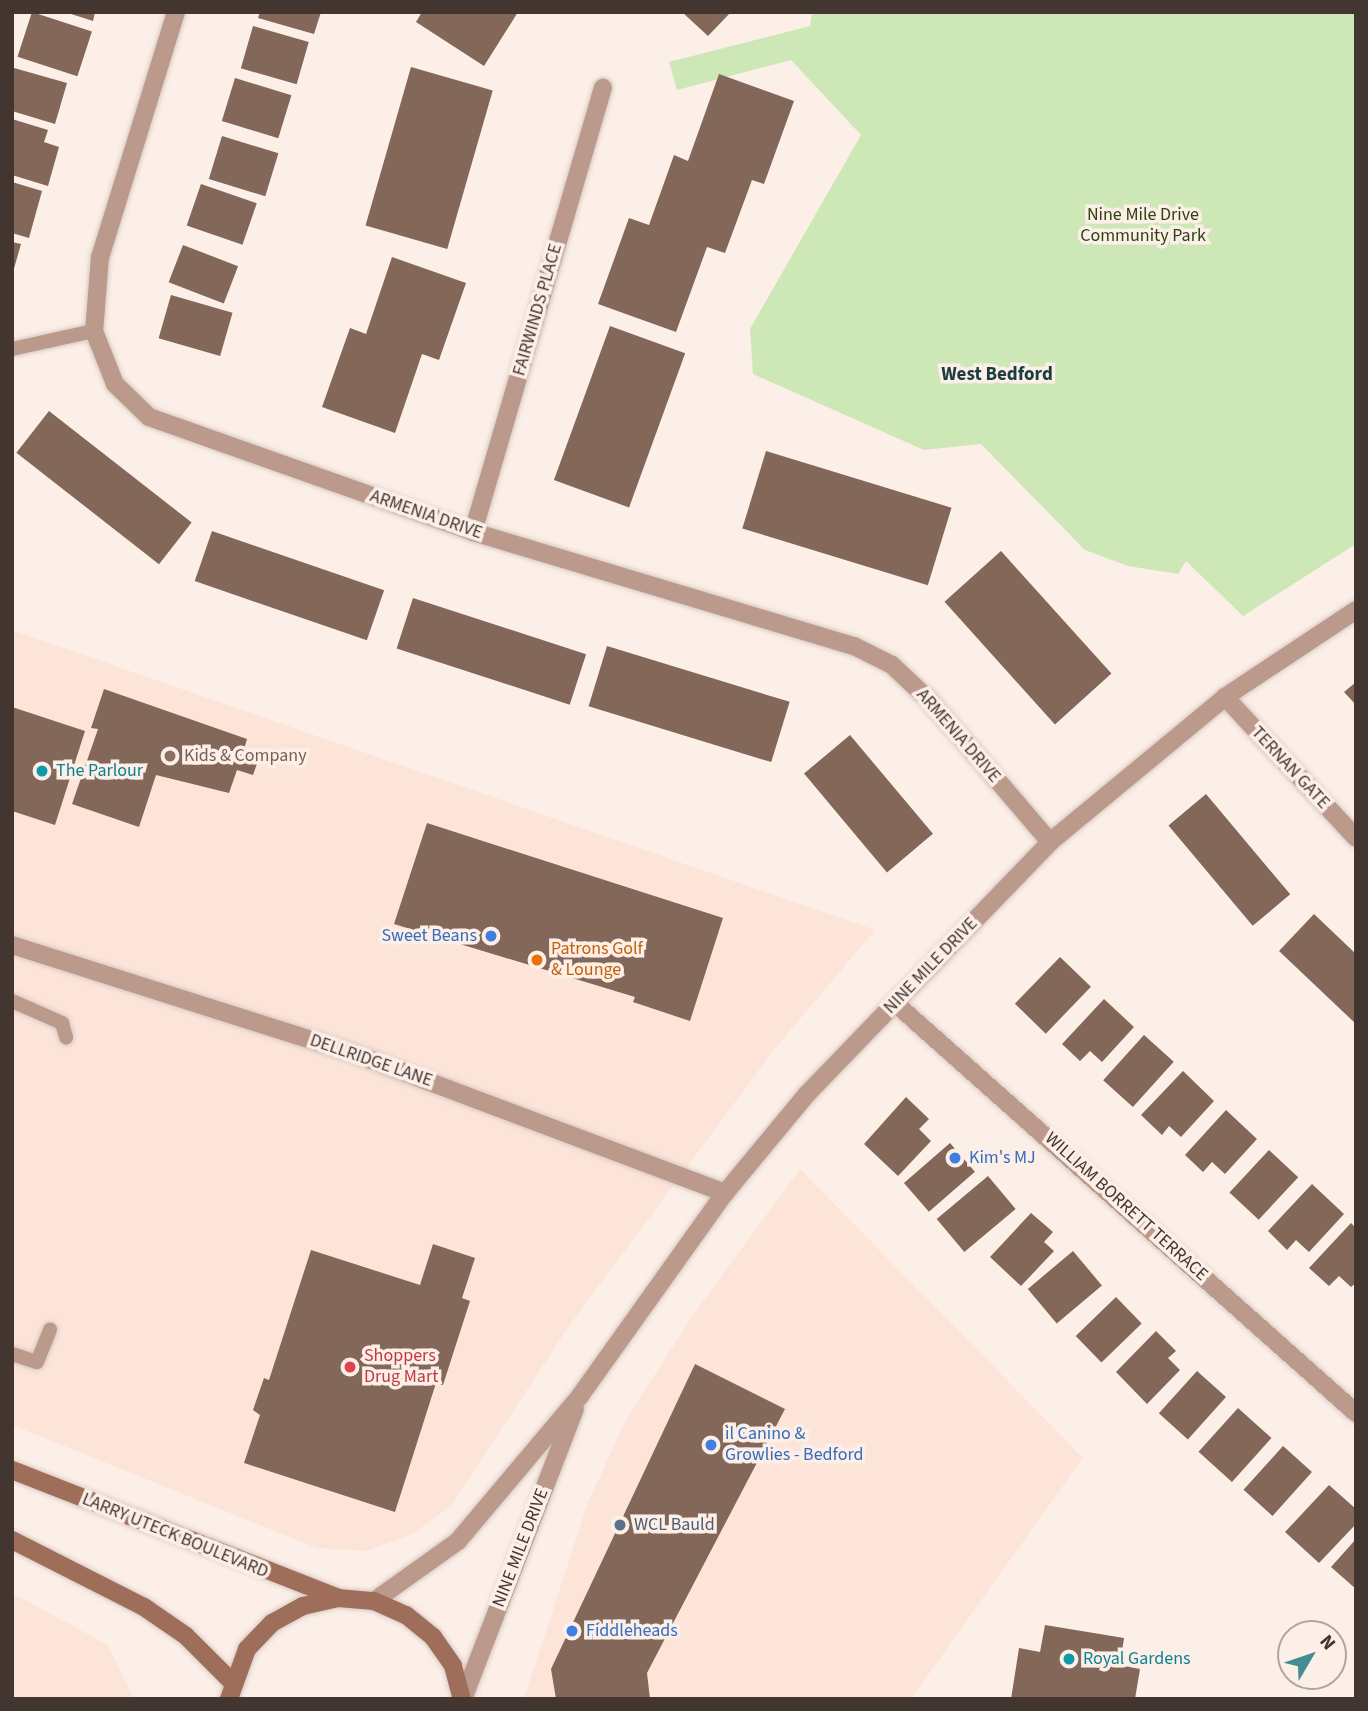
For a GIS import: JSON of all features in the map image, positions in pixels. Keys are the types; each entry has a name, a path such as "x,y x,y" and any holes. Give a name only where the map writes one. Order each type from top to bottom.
{"main road":[{"name":"LARRY UTECK BOULEVARD","path":"12,1470 338,1598"},
{"path":"12,1540 144,1607 186,1636 230,1690 247,1649 272,1623 303,1605 338,1598 374,1601 406,1615 433,1637 453,1666 463,1699"}],"street":[{"name":"ARMENIA DRIVE","path":"176,12 100,257 94,331 115,384 149,417 473,532 854,646 892,665 1050,842"},
{"name":"FAIRWINDS PLACE","path":"473,532 603,88"},
{"name":"NINE MILE DRIVE","path":"374,1601 458,1541 580,1396 725,1193 807,1094 1050,842 1225,697 1356,610"},
{"name":"TERNAN GATE","path":"1225,697 1356,838"},
{"name":"DELLRIDGE LANE","path":"12,946 350,1052 725,1193"},
{"name":"WILLIAM BORRETT TERRACE","path":"895,1003 1356,1413"},
{"name":"NINE MILE DRIVE","path":"463,1699 580,1396"}],"lane":[{"path":"12,349 94,331"},
{"path":"12,1001 62,1023 66,1037"},
{"path":"12,1354 37,1362 50,1330"}],"shaded area":[{"path":"12,630 875,930 773,1051 569,1326 451,1506 411,1535 366,1551 317,1548 12,1425"},
{"path":"800,1169 1083,1458 911,1699 524,1699 588,1502 627,1418 693,1315"},
{"path":"12,1593 108,1645 134,1699 12,1699"}],"green space":[{"name":"Nine Mile Drive Community Park","path":"812,12 1356,12 1356,544 1243,616 1186,561 1178,574 1128,566 1085,550 981,444 924,450 753,374 750,329 861,135 791,60 677,90 669,62 810,26"}],"building":[{"path":"32,12 92,31 77,76 17,57"},
{"path":"65,12 95,12 93,21"},
{"path":"260,12 321,12 314,34 258,18"},
{"path":"422,12 518,12 484,66 416,22"},
{"path":"682,12 731,12 708,36"},
{"path":"253,26 309,42 297,84 241,68"},
{"path":"411,67 493,90 447,249 366,226"},
{"path":"14,68 67,83 55,124 12,111"},
{"path":"719,74 794,101 764,184 752,180 725,253 707,247 676,332 598,304 629,218 649,225 674,155 688,161"},
{"path":"235,78 291,95 278,138 222,121"},
{"path":"12,119 48,130 44,142 59,147 48,186 12,175"},
{"path":"222,136 278,153 265,196 209,179"},
{"path":"12,182 42,191 29,238 12,233"},
{"path":"201,184 257,203 242,245 187,226"},
{"path":"12,242 21,244 13,272 12,272"},
{"path":"183,245 238,266 224,303 169,282"},
{"path":"392,257 466,283 439,360 422,354 395,433 322,407 350,328 366,334"},
{"path":"171,295 233,313 220,356 159,338"},
{"path":"610,326 685,353 629,507 554,480"},
{"path":"49,411 192,522 159,564 16,453"},
{"path":"766,451 952,508 928,585 742,528"},
{"path":"212,531 384,590 367,640 195,581"},
{"path":"1001,551 1111,674 1055,724 945,602"},
{"path":"413,598 586,654 570,705 397,648"},
{"path":"607,646 790,702 771,762 589,706"},
{"path":"1356,682 1356,705 1344,692"},
{"name":"Kids & Company","path":"104,689 247,739 243,753 259,758 253,775 237,770 229,793 156,775 139,827 72,804 98,729 91,728"},
{"name":"The Parlour","path":"12,707 85,731 55,825 12,811"},
{"path":"850,735 933,834 887,872 804,774"},
{"path":"1206,794 1290,894 1253,926 1168,825"},
{"path":"427,823 723,918 690,1021 633,1002 635,997 394,924"},
{"path":"1314,914 1356,954 1356,1024 1279,951"},
{"path":"1060,957 1091,987 1046,1034 1015,1004"},
{"path":"1104,999 1134,1027 1102,1062 1090,1051 1080,1061 1062,1044"},
{"path":"1144,1035 1174,1062 1133,1107 1103,1080"},
{"path":"1183,1071 1214,1101 1181,1137 1169,1126 1162,1135 1141,1115"},
{"path":"906,1097 929,1119 919,1129 931,1141 898,1176 864,1144"},
{"path":"1226,1110 1257,1139 1225,1174 1212,1162 1203,1172 1185,1155"},
{"path":"950,1143 975,1172 929,1212 904,1183"},
{"path":"1269,1150 1298,1177 1259,1220 1229,1192"},
{"path":"988,1176 1016,1209 964,1252 937,1219"},
{"path":"1312,1184 1344,1214 1309,1252 1296,1240 1287,1250 1268,1231"},
{"path":"1031,1213 1053,1232 1044,1242 1054,1251 1021,1286 990,1257"},
{"path":"1351,1223 1356,1228 1356,1283 1351,1287 1339,1276 1329,1286 1309,1268"},
{"path":"433,1244 475,1258 462,1298 470,1301 443,1385 436,1383 395,1512 244,1463 260,1415 253,1410 264,1378 269,1380 311,1250 420,1285"},
{"path":"1073,1251 1102,1285 1057,1323 1028,1289"},
{"path":"1116,1297 1142,1324 1101,1363 1076,1336"},
{"path":"1156,1331 1176,1351 1168,1358 1180,1370 1147,1404 1116,1372"},
{"path":"695,1364 785,1409 647,1673 650,1699 556,1699 551,1669"},
{"path":"1197,1371 1226,1397 1188,1439 1159,1413"},
{"path":"1238,1408 1271,1438 1232,1482 1199,1452"},
{"path":"1283,1446 1312,1472 1273,1516 1244,1490"},
{"path":"1329,1485 1356,1509 1356,1524 1319,1563 1285,1532"},
{"path":"1356,1539 1356,1589 1331,1567"},
{"name":"Royal Gardens","path":"1045,1625 1124,1638 1120,1665 1140,1669 1135,1699 1011,1699 1019,1648 1040,1652"}],"place":[{"name":"Kids & Company","path":"170,756"},
{"name":"The Parlour","path":"42,771"},
{"name":"Sweet Beans","path":"491,936"},
{"name":"Patrons Golf & Lounge","path":"537,960"},
{"name":"Kim's MJ","path":"955,1158"},
{"name":"Shoppers Drug Mart","path":"350,1367"},
{"name":"il Canino & Growlies - Bedford","path":"711,1445"},
{"name":"WCL Bauld","path":"620,1525"},
{"name":"Fiddleheads","path":"572,1631"},
{"name":"Royal Gardens","path":"1069,1659"}],"district":[{"name":"West Bedford","path":"997,375"}]}
